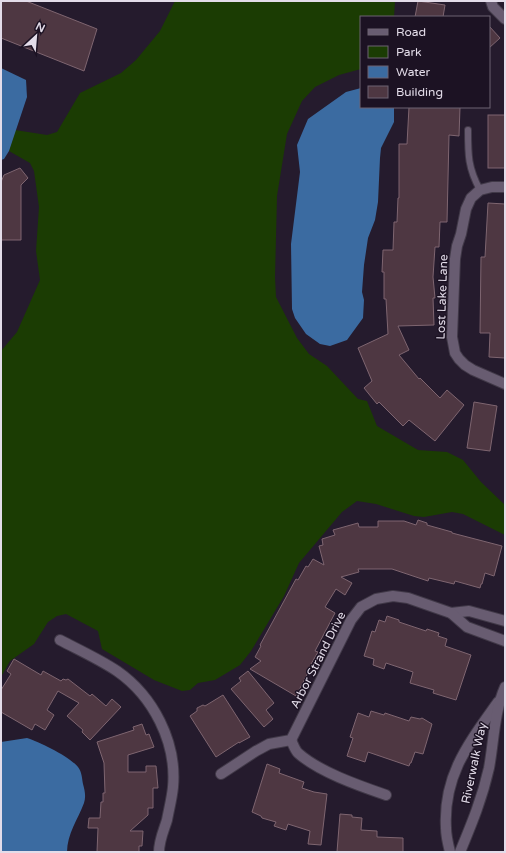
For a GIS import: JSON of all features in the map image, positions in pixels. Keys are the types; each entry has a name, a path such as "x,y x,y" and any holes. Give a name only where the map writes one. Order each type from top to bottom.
{"street":[{"path":"491,1 493,7 505,19"},
{"path":"480,190 492,187 505,187"},
{"name":"Lost Lake Lane","path":"480,190 468,203 457,246 455,259 453,347 459,359 465,365 505,384"},
{"name":"Arbor Strand Drive","path":"291,740 350,620 362,607 376,599 393,596 408,598 451,613 467,627 505,641"},
{"name":"Arbor Strand Drive","path":"451,613 469,611 505,621"},
{"path":"60,640 103,662 128,680 150,704 158,718 165,733 170,750 173,784 172,797 161,835 159,852"},
{"name":"Riverwalk Way","path":"450,852 446,829 446,811 448,793 453,776 467,746 499,701 505,687"},
{"name":"Riverwalk Way","path":"460,852 481,798 489,768 499,701"},
{"path":"221,774 269,744 291,740 297,753 318,767 338,777 386,795"}],"lane":[{"path":"468,130 469,163 480,190"}],"green space":[{"path":"175,1 395,1 394,16 360,16 360,69 339,75 315,87 302,101 287,134 277,196 276,297 297,338 309,354 327,366 358,399 367,401 377,426 418,450 447,452 463,460 481,482 505,505 505,535 463,514 452,512 424,517 414,516 376,504 357,501 342,512 299,563 284,596 251,651 240,665 215,680 198,683 190,690 182,691 154,680 102,649 98,631 66,614 57,616 48,622 34,644 10,661 1,677 1,351 17,332 40,280 36,251 39,207 34,171 30,163 9,151 15,130 47,135 57,132 80,93 121,73 136,60 160,31"}],"water":[{"path":"1,68 26,80 27,97 9,151 4,159 1,160"},
{"path":"360,88 360,108 394,108 394,122 381,148 378,202 375,220 368,238 364,265 362,292 364,300 363,318 347,340 330,346 320,344 306,334 295,318 292,309 291,244 300,172 297,145 308,119 346,92"},
{"path":"27,738 62,754 78,767 82,776 85,801 71,833 67,845 67,852 1,852 1,742"}],"building":[{"path":"1,1 26,1 97,29 84,71 1,38"},
{"path":"418,1 445,5 443,16 415,16"},
{"path":"490,27 500,38 490,47"},
{"path":"409,108 460,108 459,136 449,135 447,222 440,222 439,247 435,247 433,277 435,298 433,298 434,325 398,326 409,350 399,355 419,379 420,378 440,398 447,390 464,405 435,441 409,420 403,426 379,402 377,404 364,388 372,381 358,348 388,334 386,299 384,299 384,272 382,272 383,250 393,250 394,222 397,222 399,198 399,144 407,144"},
{"path":"488,115 505,115 505,168 488,168"},
{"path":"20,168 28,178 21,185 21,240 1,240 1,182 4,175"},
{"path":"488,203 505,204 505,358 489,357 490,333 480,333 481,257 485,257"},
{"path":"474,402 497,406 490,451 467,448"},
{"path":"418,520 427,523 427,525 452,533 502,546 494,576 485,573 480,588 455,581 454,584 429,578 428,581 392,569 358,569 359,572 341,577 352,583 345,595 336,589 325,607 335,613 315,651 318,652 296,696 250,669 261,661 255,657 261,646 260,645 296,579 298,580 306,566 308,567 313,559 324,565 319,546 323,545 322,539 335,535 333,530 358,523 359,527 378,527 378,521 404,521 416,525"},
{"path":"387,616 399,620 399,622 426,631 427,629 439,633 438,636 447,639 445,646 471,655 456,700 433,693 434,690 410,683 413,672 386,663 384,669 373,665 374,659 364,656 372,631 375,632 379,620 385,622"},
{"path":"14,659 41,675 43,671 61,681 63,679 68,679 90,696 92,694 106,706 112,699 121,707 90,740 82,732 83,730 67,716 79,703 58,691 47,710 54,715 45,730 35,724 32,730 1,712 1,690 11,674 7,671"},
{"path":"248,671 274,703 266,710 273,719 264,727 231,689 241,681 239,678"},
{"path":"223,695 250,737 239,742 216,757 190,716 197,711 197,708 203,705 205,706"},
{"path":"371,711 384,715 385,713 409,721 411,717 422,718 432,724 423,754 415,752 409,766 368,752 365,762 347,756 353,738 350,737 358,713 369,717"},
{"path":"142,724 146,735 149,734 154,747 128,755 128,772 146,772 146,766 156,766 158,788 153,788 153,808 148,808 148,815 130,831 143,831 142,846 139,846 139,852 97,852 98,828 88,828 89,818 100,818 101,802 103,802 103,793 105,793 104,763 97,742 134,730 133,727"},
{"path":"267,764 280,769 279,773 304,782 302,788 327,794 321,845 308,844 310,831 288,824 286,830 274,826 276,822 262,818 261,816 252,812"},
{"path":"340,814 362,818 361,830 377,831 377,837 403,838 403,852 337,852"}]}
